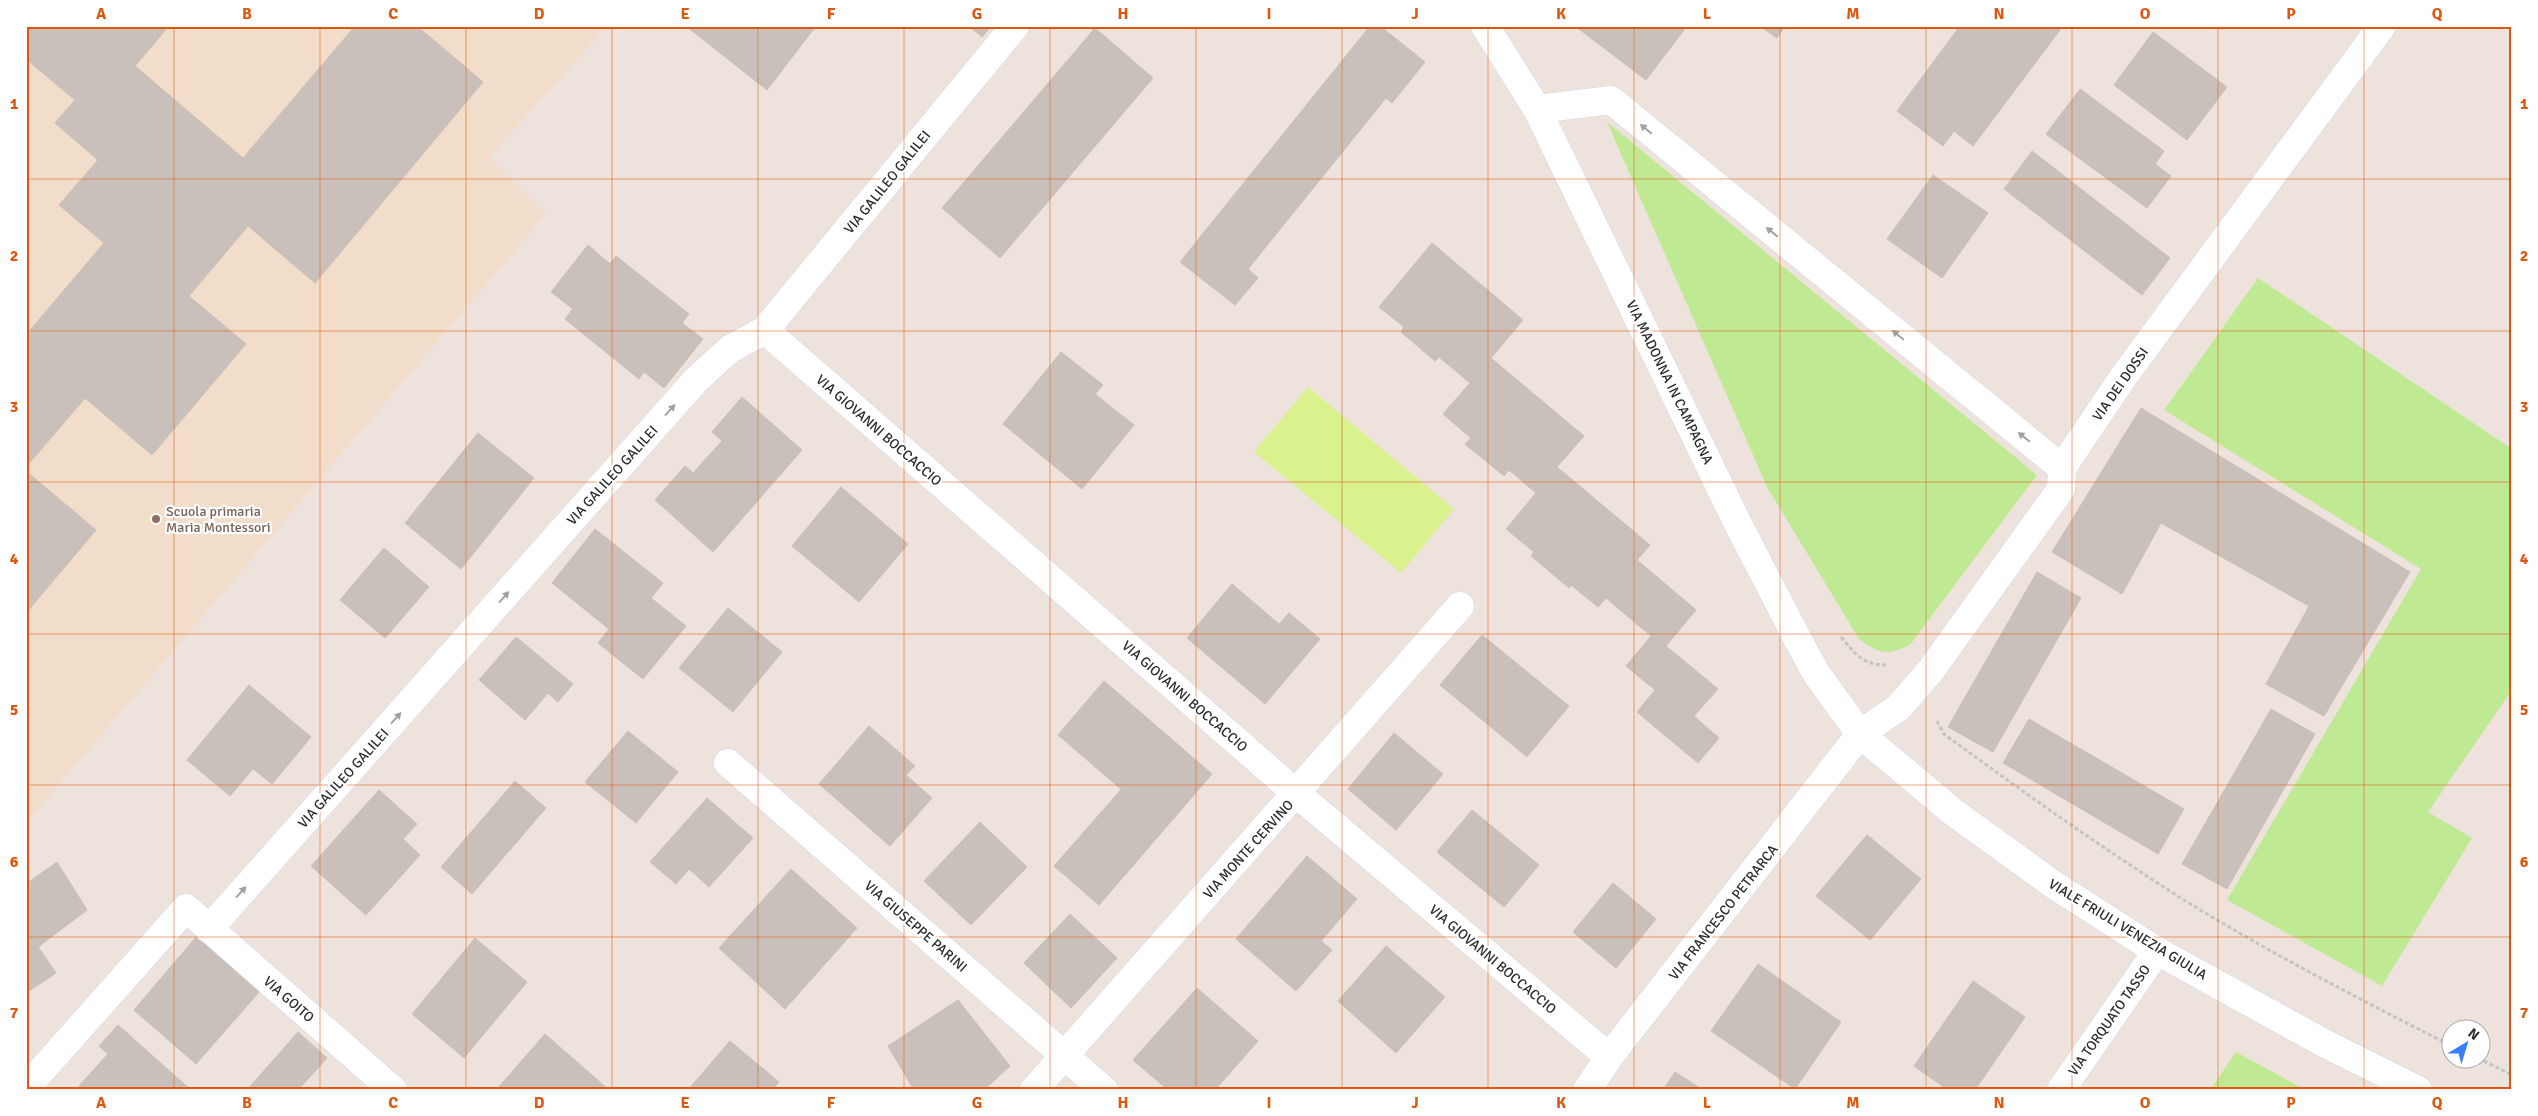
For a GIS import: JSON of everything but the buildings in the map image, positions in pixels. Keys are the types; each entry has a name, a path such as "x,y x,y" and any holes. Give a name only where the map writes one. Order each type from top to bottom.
{"street":[{"name":"VIA GALILEO GALILEI","path":"209,928 696,380 730,349 764,330 1015,26"},
{"name":"VIA MADONNA IN CAMPAGNA","path":"1485,26 1537,109 1736,520 1796,638 1816,673 1860,734"},
{"name":"VIA DEI DOSSI","path":"1860,734 1899,707 1932,670 2061,489 2062,468 2124,376 2382,26"},
{"path":"1537,109 1611,100 2062,468"},
{"name":"VIA GIOVANNI BOCCACCIO","path":"764,330 1297,794 1610,1057"},
{"name":"VIA MONTE CERVINO","path":"1034,1090 1297,794 1460,606"},
{"name":"VIALE FRIULI VENEZIA GIULIA","path":"1860,734 1953,812 2054,885 2157,950 2322,1042 2418,1090"},
{"name":"VIA FRANCESCO PETRARCA","path":"1587,1090 1610,1057 1860,734"},
{"name":"VIA GIUSEPPE PARINI","path":"728,763 1104,1090"},
{"name":"VIA GOITO","path":"26,1088 186,908 393,1090"},
{"name":"VIA TORQUATO TASSO","path":"2061,1090 2157,950"}],"path":[{"path":"1938,713 1936,722 1944,734 2053,814 2185,901 2357,998 2440,1040"},
{"path":"2490,1064 2512,1075"}],"shaded area":[{"name":"Scuola primaria Maria Montessori","path":"26,26 607,26 489,157 546,214 26,823"}],"green space":[{"path":"1607,122 2037,475 1910,645 1895,651 1883,652 1872,648 1859,639 1767,487"},
{"path":"2258,278 2512,449 2512,690 2428,812 2472,838 2382,986 2227,900 2421,569 2164,410"},
{"path":"1308,387 1454,509 1401,573 1254,452"},
{"path":"2236,1052 2306,1090 2210,1090"}],"place":[{"name":"Scuola primaria Maria Montessori","path":"156,519"}]}
